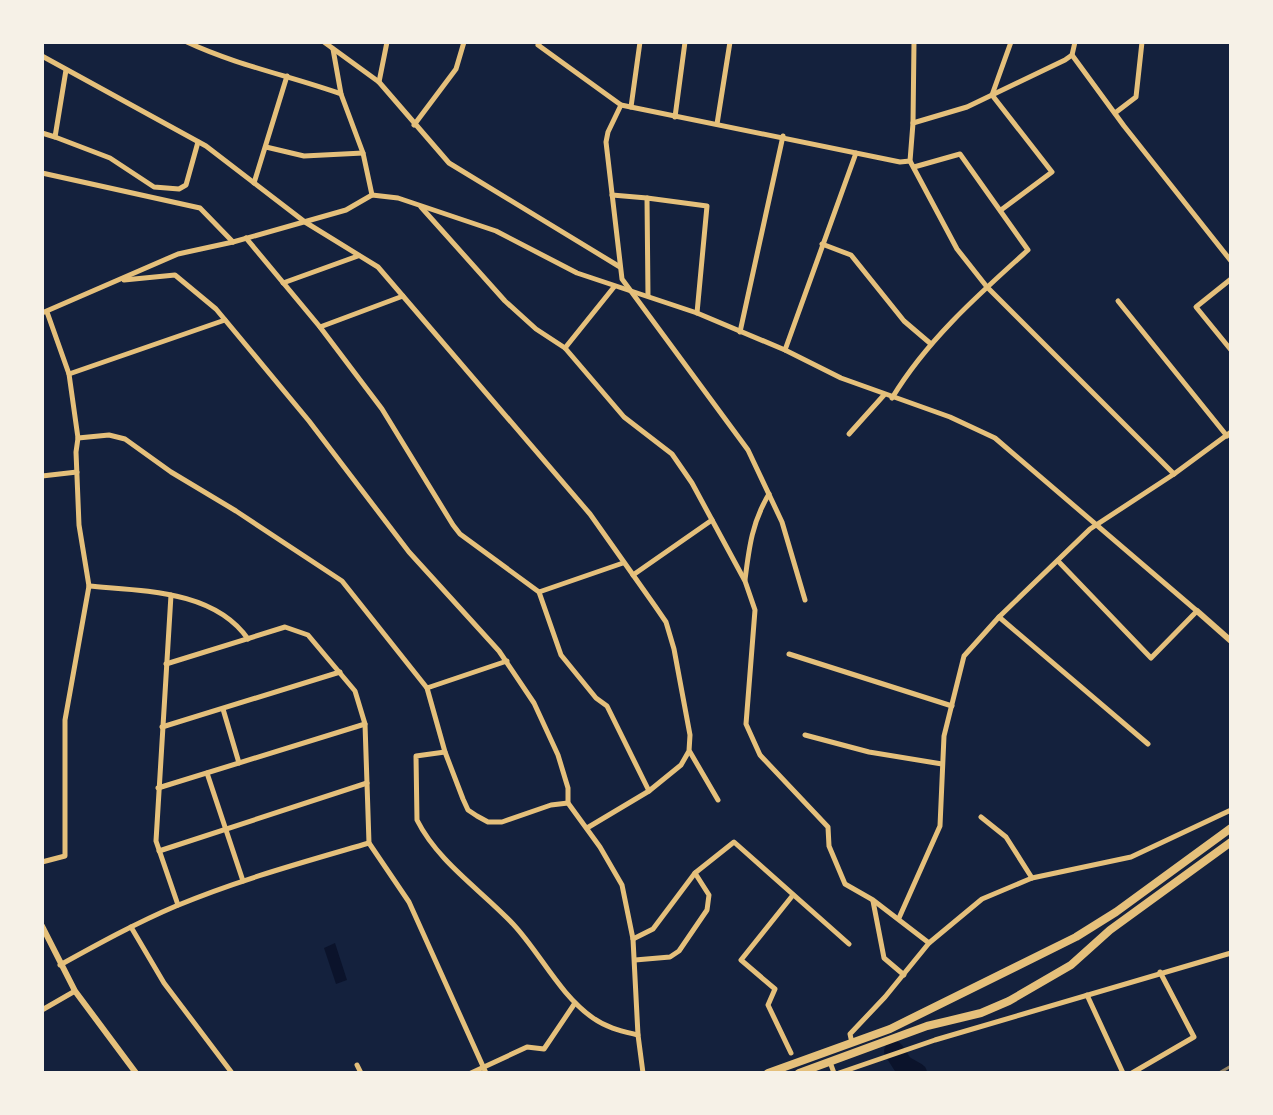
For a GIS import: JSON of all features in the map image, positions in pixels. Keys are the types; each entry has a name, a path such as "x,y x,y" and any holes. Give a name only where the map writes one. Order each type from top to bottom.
{"highway":[{"path":"768,1073 890,1029 1076,937 1116,912 1231,828"},
{"path":"799,1073 927,1026 981,1013 1018,997 1071,965 1120,922 1231,842"}],"street":[{"path":"187,42 218,57 341,94"},
{"path":"324,42 379,82 449,163 620,267"},
{"path":"379,82 387,42"},
{"path":"414,125 456,69 464,42"},
{"path":"540,42 538,45 621,105 912,164 960,154 1028,250 931,344 910,367 892,398"},
{"path":"631,107 640,42"},
{"path":"675,117 685,42"},
{"path":"717,124 730,42"},
{"path":"914,42 912,164 957,249 987,287 1174,474"},
{"path":"992,95 1011,42"},
{"path":"1075,42 1072,55 1231,261"},
{"path":"1115,113 1136,97 1142,42"},
{"path":"333,48 341,94 363,153 372,195"},
{"path":"913,123 967,107 1072,55"},
{"path":"42,56 198,142 305,222 378,267 590,514 666,622 687,715 689,751 718,800"},
{"path":"55,137 66,70"},
{"path":"254,183 287,76"},
{"path":"992,95 1052,172 1001,210"},
{"path":"621,105 606,142 620,267 627,289 748,450 782,522 805,600"},
{"path":"42,133 110,158 154,187 179,189 186,185 198,142"},
{"path":"740,332 783,136"},
{"path":"266,147 304,156 363,153"},
{"path":"785,350 856,153"},
{"path":"42,173 200,208 233,242"},
{"path":"42,862 65,856 65,720 89,586 79,525 78,438 69,374 44,312 178,254 346,210 372,195 398,198 496,231 577,273 697,313 785,350 841,378 950,417 995,438 1231,641"},
{"path":"612,195 707,206 697,313"},
{"path":"647,198 648,296"},
{"path":"421,207 505,301 536,329 565,348 624,417 672,454 706,505 745,581 755,610 746,724 760,755 828,827 829,846 845,884 899,918 929,943"},
{"path":"246,238 320,327 382,409 460,534 539,592 561,655 596,698 607,706 649,791"},
{"path":"822,244 851,255 904,321 931,344"},
{"path":"283,283 359,256"},
{"path":"119,281 175,275 198,291 309,421 416,561 507,661 534,703 554,745 568,788 568,803 622,885 633,939 643,1073"},
{"path":"1231,279 1196,307 1231,350"},
{"path":"565,348 614,287"},
{"path":"320,327 403,296"},
{"path":"899,918 940,826 944,736 964,656 999,617 1098,525 1229,434 1118,301"},
{"path":"69,374 225,320"},
{"path":"849,434 884,395"},
{"path":"78,438 109,435 125,439 171,472 342,581 427,688 445,752 468,810 488,822 502,822 551,805 568,803"},
{"path":"42,476 77,472"},
{"path":"745,581 751,532 757,512 769,493"},
{"path":"633,575 712,520"},
{"path":"1058,561 1151,658 1197,611"},
{"path":"539,592 623,563"},
{"path":"89,586 171,595 199,603 241,628 248,639"},
{"path":"171,595 156,841 178,906"},
{"path":"999,617 1148,744"},
{"path":"166,664 285,627 308,635 355,691 365,724 369,843 409,902 485,1070"},
{"path":"789,654 952,706"},
{"path":"427,688 507,661"},
{"path":"162,727 340,672"},
{"path":"223,709 239,763"},
{"path":"158,788 365,724"},
{"path":"805,735 869,752 942,764"},
{"path":"587,828 649,791 681,765 689,751"},
{"path":"445,752 416,756 417,820 422,829 452,867 514,925 575,1003 612,1029 638,1035"},
{"path":"207,773 243,881"},
{"path":"159,851 367,783"},
{"path":"852,1043 850,1034 855,1027 929,943 982,899 1032,878 1131,857 1231,810"},
{"path":"981,817 1006,837 1032,878"},
{"path":"633,939 653,929 695,873 734,842 849,944"},
{"path":"60,965 178,906 243,881 369,843"},
{"path":"635,960 670,957 679,951 707,910 709,895 695,873"},
{"path":"791,1053 768,1005 775,989 741,960 793,895"},
{"path":"873,900 884,958 904,975"},
{"path":"42,926 75,991 136,1073"},
{"path":"131,927 164,983 232,1073"},
{"path":"830,1062 836,1073 1160,972 1231,953"},
{"path":"1132,1073 1194,1037 1160,972"},
{"path":"42,1010 75,991"},
{"path":"1087,995 1123,1073"},
{"path":"471,1073 485,1070 527,1047 544,1049 575,1003"},
{"path":"357,1065 361,1073"}],"water":[{"path":"335,943 347,980 336,984 324,948"}],"waterway":[{"path":"894,1051 903,1065 917,1073"}],"railway":[{"path":"1219,1073 1231,1066"}]}
